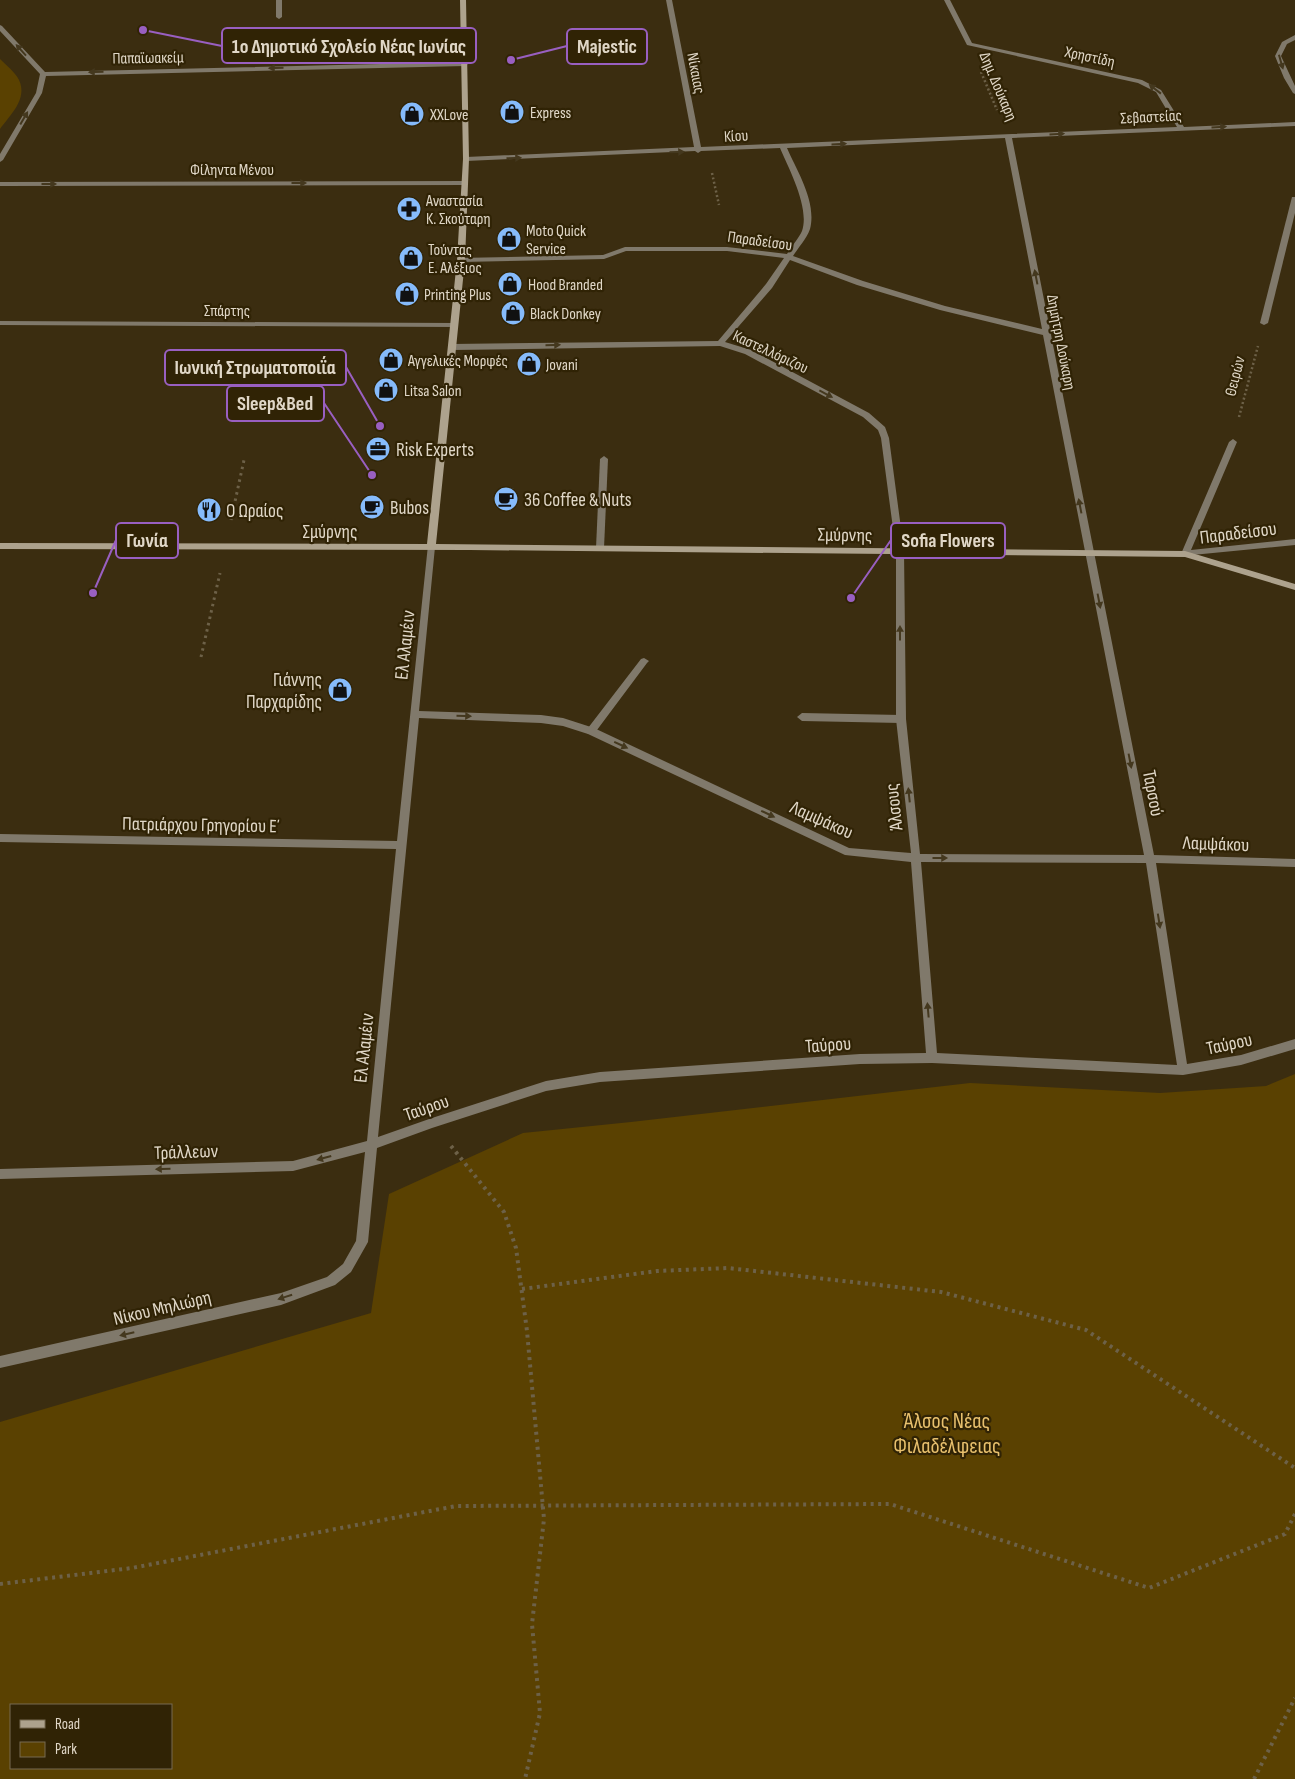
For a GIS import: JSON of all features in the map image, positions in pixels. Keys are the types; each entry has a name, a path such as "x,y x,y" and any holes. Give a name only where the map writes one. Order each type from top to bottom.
{"main road":[{"name":"Ελ Αλαμέιν","path":"431,547 460,260 466,159 462,0"},
{"name":"Σμύρνης","path":"0,546 600,548 1185,554 1295,587"}],"street":[{"path":"279,0 279,17"},
{"name":"Νίκαιας","path":"669,0 698,151"},
{"path":"947,0 969,44"},
{"path":"0,27 43,74 39,93 0,160"},
{"path":"1295,37 1284,43 1278,56 1295,92"},
{"name":"Χρηστίδη","path":"969,44 1140,81 1159,91 1182,129"},
{"name":"Παπαϊωακείμ","path":"43,74 465,64"},
{"name":"Σεβαστείας","path":"1008,136 1295,124"},
{"name":"Κίου","path":"466,159 698,151 1008,136"},
{"name":"Δημήτρη Δούκαρη","path":"1008,136 1089,554"},
{"path":"720,343 768,286 806,230 807,216 802,191 783,147"},
{"name":"Φίληντα Μένου","path":"0,184 464,183"},
{"path":"1264,324 1295,199"},
{"name":"Παραδείσου","path":"460,260 604,258 625,249 727,249 787,256 860,284 951,310 1047,333"},
{"name":"Σπάρτης","path":"0,323 454,325"},
{"name":"Καστελλόριζου","path":"452,347 720,343 748,352 866,415 882,429 886,438 900,551"},
{"path":"1185,554 1233,442"},
{"path":"600,548 604,459"},
{"name":"Παραδείσου","path":"1185,554 1295,542"},
{"name":"Ελ Αλαμέιν","path":"331,1281 347,1268 362,1242 431,547"},
{"name":"Άλσους","path":"900,551 901,719 916,858 932,1058"},
{"name":"Ταρσού","path":"1089,554 1150,859 1183,1070"},
{"path":"591,731 644,660"},
{"name":"Λαμψάκου","path":"415,714 541,719 563,722 591,731 848,852 916,858 1150,859 1295,863"},
{"path":"802,717 901,719"},
{"name":"Πατριάρχου Γρηγορίου Ε΄","path":"0,838 401,845"},
{"name":"Ταύρου","path":"371,1145 546,1086 600,1077 860,1059 932,1058 1183,1070 1241,1060 1295,1044"},
{"name":"Τράλλεων","path":"0,1174 293,1166 371,1145"},
{"name":"Νίκου Μηλιώρη","path":"0,1362 281,1299 331,1281"}],"path":[{"name":"Δημ. Δούκαρη","path":"969,44 1008,136"},
{"path":"707,150 719,204"},
{"name":"Θειρών","path":"1233,442 1264,324"},
{"path":"432,1123 504,1212 516,1248 522,1289 544,1519 532,1624 540,1713 525,1779"},
{"path":"522,1289 657,1272 728,1268 942,1292 1086,1330 1295,1468"},
{"path":"0,1584 132,1568 456,1506 890,1504 1149,1588 1285,1534 1295,1514"},
{"path":"1254,1779 1295,1698"}],"green space":[{"path":"0,59 13,71 19,80 21,94 17,106 0,129"},
{"name":"Άλσος Νέας Φιλαδέλφειας","path":"1295,1074 1295,1779 0,1779 0,1422 371,1313 389,1194 523,1133 970,1083 1160,1093 1266,1086"}],"place":[{"name":"1ο Δημοτικό Σχολείο Νέας Ιωνίας","path":"143,30"},
{"name":"Majestic","path":"511,60"},
{"name":"Express","path":"512,112"},
{"name":"XXLove","path":"412,114"},
{"name":"Αναστασία Κ. Σκούταρη","path":"409,209"},
{"name":"Moto Quick Service","path":"509,239"},
{"name":"Τούντας Ε. Αλέξιος","path":"411,258"},
{"name":"Hood Branded","path":"510,284"},
{"name":"Printing Plus","path":"407,294"},
{"name":"Black Donkey","path":"513,313"},
{"name":"Αγγελικές Μορφές","path":"391,360"},
{"name":"Jovani","path":"529,364"},
{"name":"Litsa Salon","path":"386,390"},
{"name":"Ιωνική Στρωματοποιΐα","path":"380,426"},
{"name":"Risk Experts","path":"378,449"},
{"name":"Sleep&Bed","path":"372,475"},
{"name":"36 Coffee & Nuts","path":"506,499"},
{"name":"Bubos","path":"372,507"},
{"name":"Ο Ωραίος","path":"209,510"},
{"name":"Γωνία","path":"93,593"},
{"name":"Sofia Flowers","path":"851,598"},
{"name":"Γιάννης Παρχαρίδης","path":"340,690"}]}
